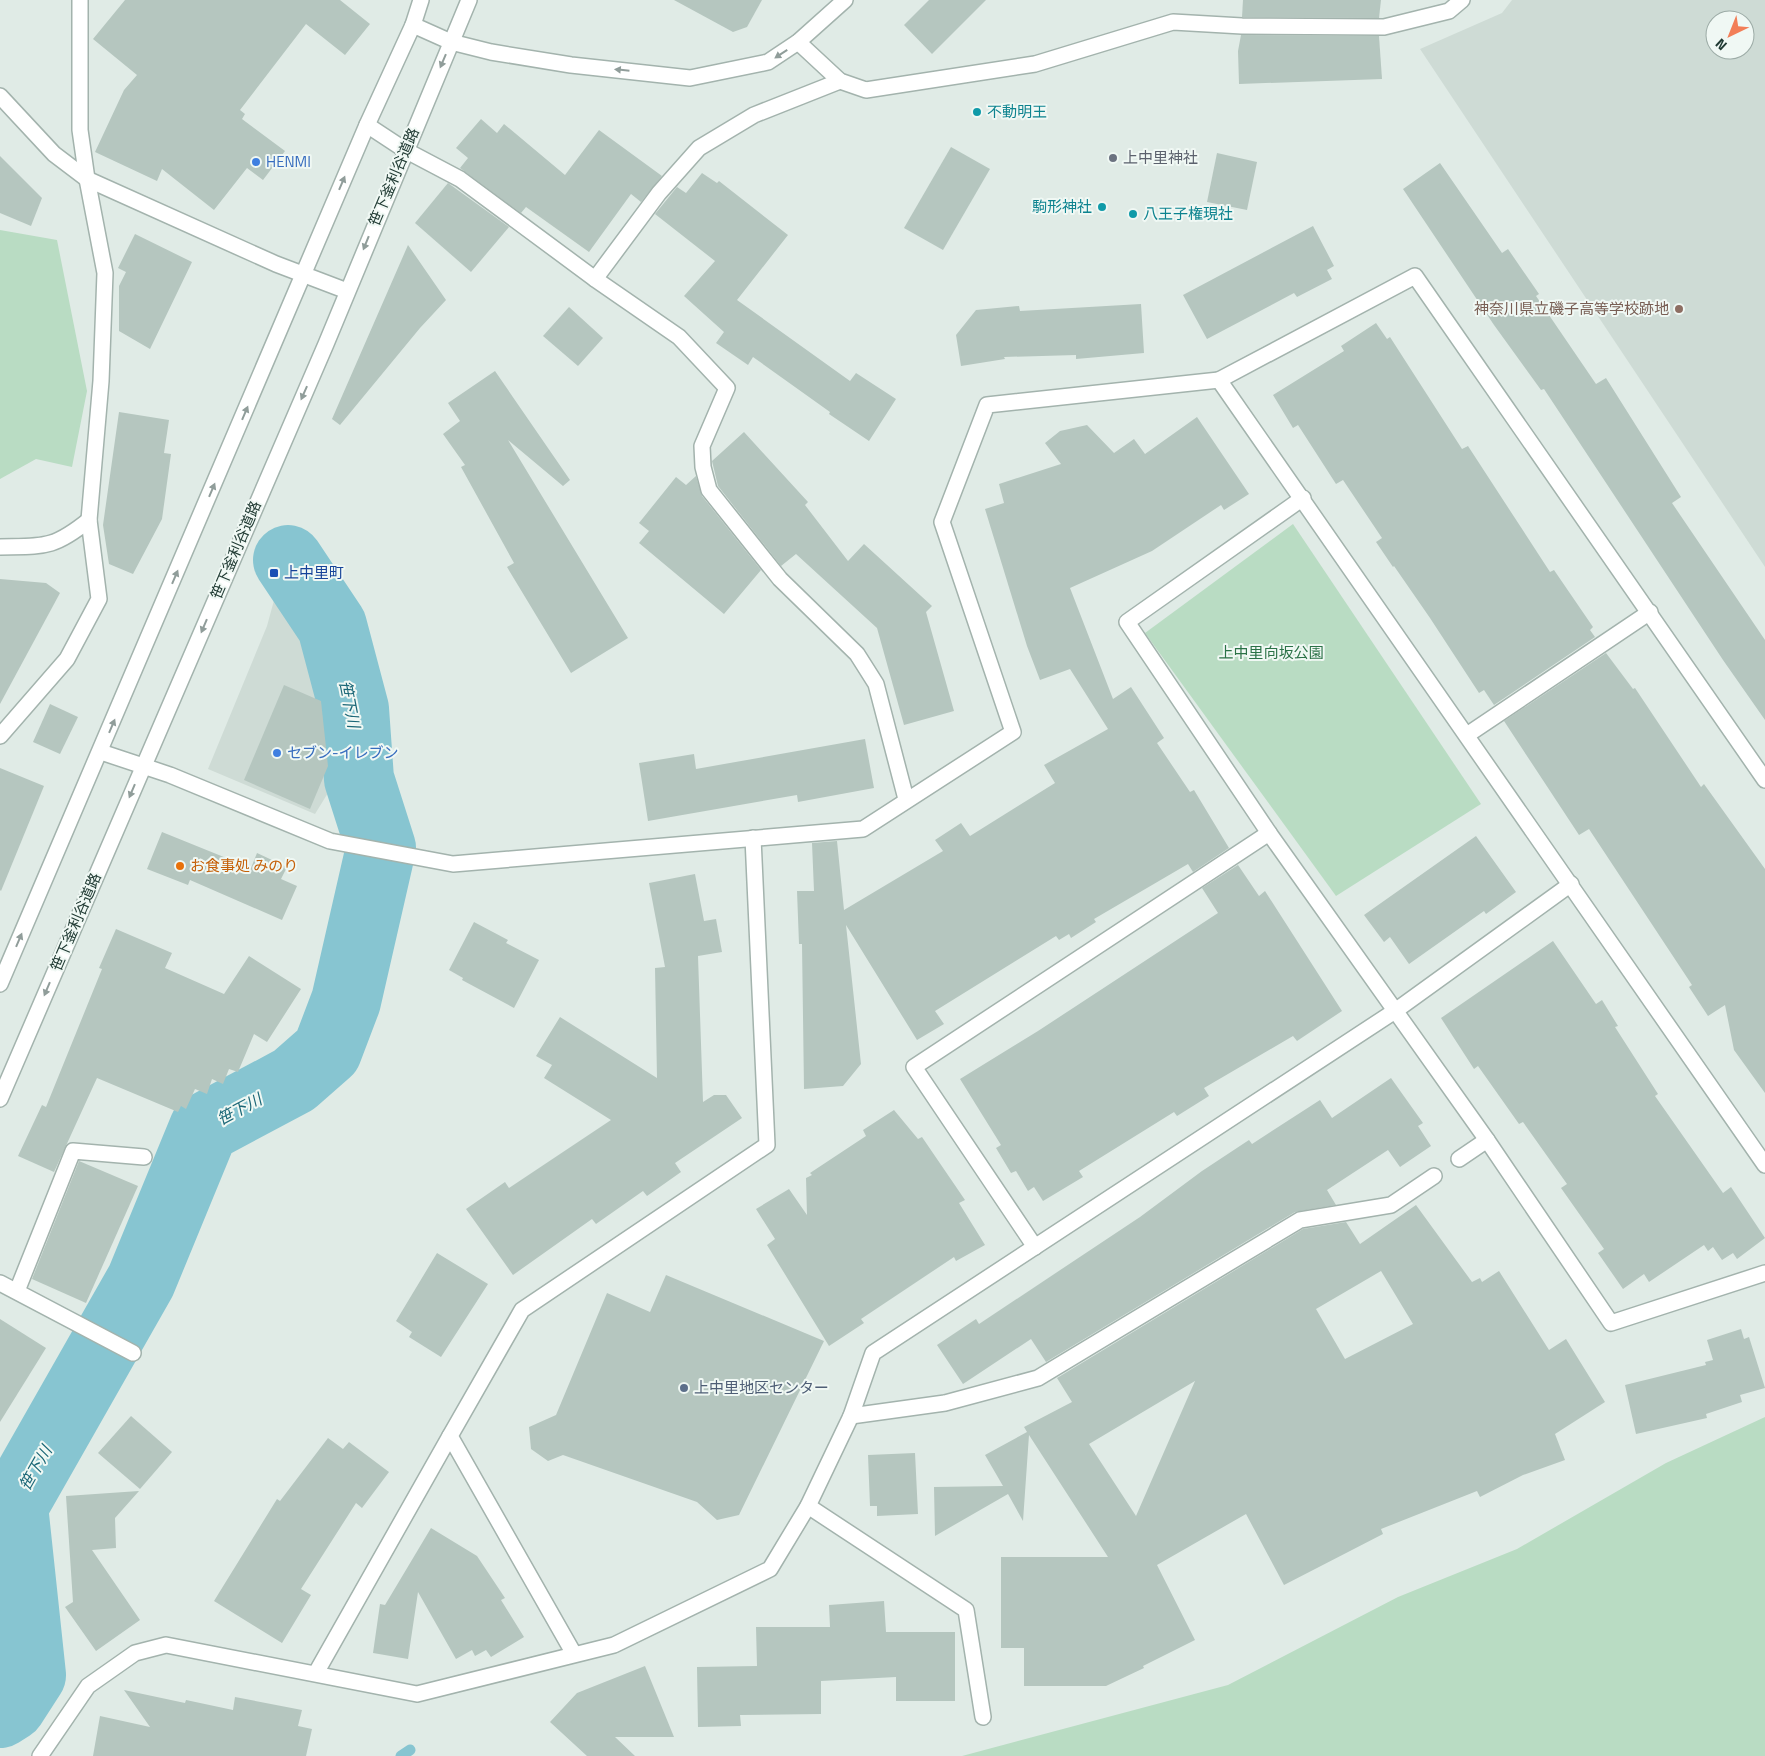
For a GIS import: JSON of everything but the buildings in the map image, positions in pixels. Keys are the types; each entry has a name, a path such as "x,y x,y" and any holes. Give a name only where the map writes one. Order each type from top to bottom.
{"street":[{"path":"0,736 67,659 99,599 89,520 101,381 105,273 87,180 80,130 80,0"},
{"path":"0,984 101,752 367,125 413,25 421,0"},
{"name":"笹下釜利谷道路","path":"0,1099 143,768 469,0"},
{"path":"413,25 451,42 491,52 571,65 690,78 768,62 798,42 845,0"},
{"path":"798,42 840,81 866,90 1035,64 1173,22 1242,26 1384,27 1449,11 1462,0"},
{"path":"595,279 659,193 700,148 754,115 840,81"},
{"path":"0,96 54,154 87,180 276,264 346,291"},
{"path":"367,125 405,150 460,179 595,279 679,337 727,388 702,446 703,467 709,490 780,579 857,654 876,684 906,800"},
{"path":"101,752 143,768 170,775 330,840 408,857 453,864 863,829 1013,732 942,522 987,405 1219,380 1415,276 1765,780"},
{"path":"1219,380 1303,498 1765,1165"},
{"path":"1303,498 1127,622 1269,833 1488,1140 1611,1323 1765,1273"},
{"path":"0,547 55,544 69,536 89,520"},
{"path":"1467,734 1650,612"},
{"path":"1035,1247 914,1067 1269,833"},
{"path":"316,1673 522,1310 767,1145 753,838"},
{"path":"40,1756 88,1686 135,1653 166,1645 416,1694 614,1645 770,1569 808,1506 851,1416 873,1353 1395,1010 1571,884"},
{"path":"1459,1159 1488,1140"},
{"path":"16,1291 73,1151 144,1157"},
{"path":"851,1416 945,1403 1038,1378 1300,1220 1391,1204 1434,1176"},
{"path":"0,1283 131,1352"},
{"path":"450,1436 574,1654"},
{"path":"808,1506 966,1610 983,1717"}],"shaded area":[{"name":"神奈川県立磯子高等学校跡地","path":"1512,0 1765,0 1765,567 1420,49 1502,13"},
{"path":"276,593 292,607 321,664 339,775 315,814 208,769 267,626"}],"green space":[{"path":"0,230 57,240 87,391 72,467 36,459 0,479"},
{"name":"上中里向坂公園","path":"1293,524 1481,804 1336,896 1145,633"},
{"path":"1765,1417 1765,1756 962,1756 1228,1685 1398,1597 1517,1549 1666,1463"}],"waterway":[{"name":"笹下川","path":"0,1713 11,1706 31,1675 13,1506 141,1281 204,1128 294,1080 327,1051 346,1001 381,848 359,779 354,709 332,626 288,560"},
{"path":"0,1729 3,1733"},
{"path":"401,1756 410,1750"}],"place":[{"name":"不動明王","path":"977,112"},
{"name":"上中里神社","path":"1113,158"},
{"name":"HENMI","path":"256,162"},
{"name":"駒形神社","path":"1102,207"},
{"name":"八王子権現社","path":"1133,214"},
{"name":"神奈川県立磯子高等学校跡地","path":"1679,309"},
{"name":"上中里町","path":"274,573"},
{"name":"セブン-イレブン","path":"277,753"},
{"name":"お食事処 みのり","path":"180,866"},
{"name":"上中里地区センター","path":"684,1388"}]}
